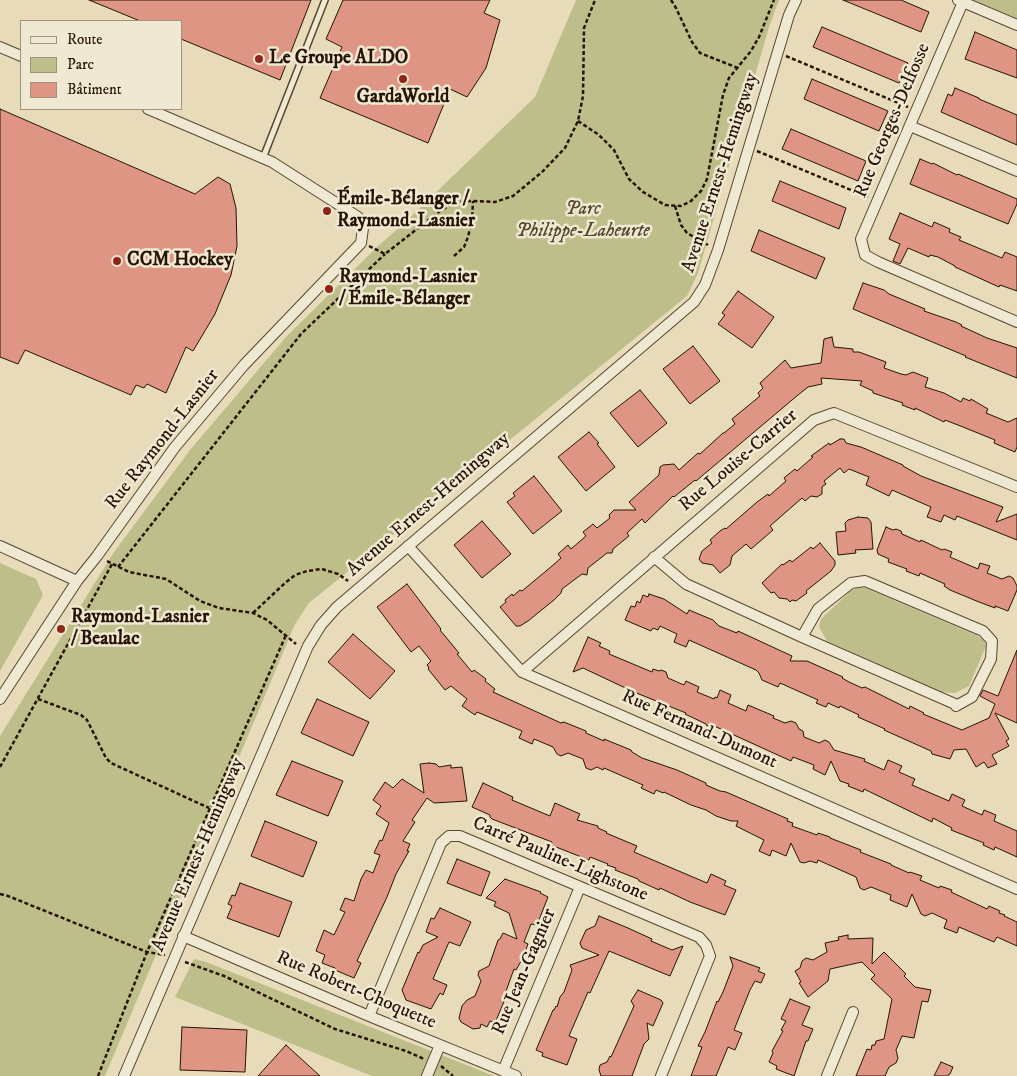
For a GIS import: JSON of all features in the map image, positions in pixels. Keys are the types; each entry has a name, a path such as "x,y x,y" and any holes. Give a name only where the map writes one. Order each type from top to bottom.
{"street":[{"name":"Avenue Ernest-Hemingway","path":"124,1076 308,646 321,625 337,608 408,546 694,302 705,285 718,250 789,15 796,0"},
{"path":"960,1 1017,25"},
{"name":"Rue Georges-Delfosse","path":"960,1 910,126 861,239 865,255 878,262 1017,322"},
{"path":"0,47 20,56"},
{"path":"150,110 272,162 358,217 363,228 361,243"},
{"path":"910,126 1017,171"},
{"name":"Rue Raymond-Lasnier","path":"0,699 77,581 97,556 174,447 244,365 361,243"},
{"name":"Rue Louise-Carrier","path":"522,672 814,420 834,412 1017,487"},
{"path":"0,546 77,581"},
{"name":"Rue Fernand-Dumont","path":"408,546 522,672 1017,889"},
{"path":"654,557 686,584 802,637 955,704 956,706 972,697 991,659 992,641 984,631 865,580 851,583 818,609 802,637"},
{"name":"Carré Pauline-Lighstone","path":"369,1016 441,843 449,836 460,836 699,937 706,945 710,956 661,1076"},
{"name":"Rue Jean-Gagnier","path":"503,1071 580,887"},
{"name":"Rue Robert-Choquette","path":"183,936 369,1016 516,1076"},
{"path":"827,1076 853,1012"},
{"path":"427,1076 440,1045"}],"lane":[{"path":"263,158 325,0"}],"path":[{"path":"118,567 301,334 385,254 440,211 456,202 495,202 513,196 542,172 565,148 578,121 583,96 584,28 595,0"},
{"path":"671,0 700,54 738,68"},
{"path":"578,121 599,135 614,150 629,179 643,192 665,205 675,206 692,201 701,191 707,179 723,95 729,78 751,51 759,37 774,0"},
{"path":"778,52 905,106"},
{"path":"749,147 865,196"},
{"path":"454,256 464,247 468,237 472,220 473,201"},
{"path":"675,206 681,225 687,233 718,250"},
{"path":"361,243 385,254"},
{"path":"97,556 129,572 166,579 200,601 219,608 253,612 268,620 295,644 308,646"},
{"path":"0,767 112,564"},
{"path":"253,612 295,575 307,571 322,569 338,574 348,581"},
{"path":"98,1076 148,952 286,635"},
{"path":"38,699 81,715 87,720 106,758 117,767 210,808"},
{"path":"0,894 148,952 166,955"},
{"path":"189,963 224,976 335,1029 406,1051 425,1059"},
{"path":"444,1067 453,1076"}],"green space":[{"name":"Parc Philippe-Laheurte","path":"576,0 779,0 769,27 698,273 687,296 309,603 295,624 105,1076 0,1076 0,736 114,552 190,450 286,337 378,246 535,97"},
{"path":"962,0 1017,0 1017,24"},
{"path":"0,563 36,579 43,595 0,671"},
{"path":"865,588 976,635 983,640 986,646 969,686 955,693 942,692 827,641 819,627 821,619 852,590"},
{"path":"194,959 206,962 494,1076 372,1076 175,997"}],"building":[{"name":"Le Groupe ALDO","path":"89,0 311,0 280,80 182,39 182,20 138,20"},
{"name":"GardaWorld","path":"343,0 490,0 484,13 500,20 486,68 467,97 450,89 428,143 320,98 342,47 326,39"},
{"path":"843,0 901,0 929,12 921,32"},
{"path":"822,27 908,63 899,83 813,47"},
{"path":"975,32 1017,50 1017,78 965,59"},
{"path":"812,79 888,111 879,131 804,99"},
{"path":"955,88 1017,115 1017,145 941,112 948,94 952,96"},
{"name":"CCM Hockey","path":"0,109 195,194 218,177 230,184 236,208 237,246 231,275 215,314 193,351 186,347 166,393 147,384 144,388 136,385 131,395 25,350 18,364 0,357"},
{"path":"791,129 866,161 858,181 782,149"},
{"path":"920,159 1017,199 1017,204 1008,224 910,184"},
{"path":"780,181 846,208 839,229 772,201"},
{"path":"900,213 932,227 934,222 950,229 949,232 961,237 959,240 1002,258 1005,252 1017,257 1017,291 1000,285 999,287 938,257 930,255 929,257 908,248 900,264 893,261 900,244 889,239"},
{"path":"759,230 825,258 816,279 751,251"},
{"path":"863,283 884,290 889,294 925,309 924,311 956,322 987,338 1017,348 1017,378 853,309"},
{"path":"738,291 774,317 752,348 718,324 725,315 722,313"},
{"path":"832,337 834,347 853,349 853,352 859,352 886,362 884,368 901,374 906,375 913,372 928,378 925,387 944,393 961,402 963,398 970,401 971,399 988,409 986,413 1008,422 1017,418 1017,447 1015,452 994,443 995,440 945,420 944,422 915,408 915,410 902,405 903,403 873,393 873,391 860,385 862,381 821,378 822,384 808,387 696,481 673,496 645,523 642,519 627,533 629,536 613,549 612,553 607,553 588,568 587,575 582,574 562,589 561,593 554,600 528,621 520,626 516,626 500,607 506,602 505,600 512,594 513,596 520,590 522,591 552,566 561,558 558,554 568,545 571,549 586,536 583,532 593,524 597,528 610,518 609,515 614,510 636,510 629,502 659,475 660,467 674,464 679,470 698,453 700,454 735,424 732,419 760,396 758,393 763,388 760,383 785,360 791,368 821,363 824,339"},
{"path":"693,346 720,381 690,404 663,369"},
{"path":"640,390 667,423 638,447 610,413"},
{"path":"589,432 615,467 586,491 558,457"},
{"path":"840,439 844,439 846,443 861,447 903,465 921,476 1003,507 996,522 1017,514 1017,540 957,516 955,520 944,515 941,522 927,517 931,507 892,490 889,496 866,485 869,477 849,469 844,473 840,468 824,481 826,484 822,487 822,494 817,497 811,496 805,501 802,498 770,526 773,530 751,549 746,544 732,556 730,565 720,573 713,565 702,563 699,559 702,551 712,543 710,540 720,531 726,529 768,494 769,496 786,481 784,478 795,469 797,471 813,457 811,456 829,443 830,445"},
{"path":"534,476 562,511 533,534 507,502 515,496 513,493"},
{"path":"858,517 868,518 871,522 873,549 855,550 856,553 838,555 836,532 846,531 845,523"},
{"path":"482,521 511,554 482,578 454,545"},
{"path":"886,527 901,531 902,534 920,542 921,540 942,550 952,552 950,557 978,569 980,563 990,566 987,573 1002,579 1009,576 1013,578 1017,590 1008,611 979,602 950,590 944,586 945,584 920,573 919,576 888,562 889,559 878,554 877,550"},
{"path":"820,543 835,561 835,565 831,571 796,601 792,600 790,602 787,599 779,598 774,592 771,593 762,583 782,564 790,560 792,562 811,547 813,549"},
{"path":"407,584 459,653 457,654 472,672 474,670 486,679 485,681 495,689 493,692 561,723 564,722 604,741 604,739 631,750 642,758 677,770 706,783 706,785 788,819 787,821 793,823 792,826 817,835 818,833 830,837 909,873 922,876 920,880 939,888 940,886 952,890 951,892 987,909 989,906 1000,911 999,913 1017,922 1017,946 997,937 994,942 959,927 957,933 944,928 947,920 932,913 925,916 921,914 912,894 907,907 890,900 891,895 871,887 864,890 860,888 856,877 818,860 817,863 810,861 800,862 791,843 786,856 772,850 770,856 759,851 764,840 736,826 738,821 731,821 716,816 664,792 656,790 654,794 641,788 643,785 604,768 603,770 597,767 591,770 586,768 583,759 568,753 561,756 557,754 553,747 534,739 532,744 519,738 522,731 477,712 475,715 462,706 467,699 451,686 445,690 428,669 427,665 431,661 419,646 411,652 377,607"},
{"path":"649,594 664,599 687,614 689,610 713,620 719,626 737,633 738,631 792,656 790,661 807,661 909,709 910,706 923,714 962,730 989,718 995,704 980,696 983,690 998,696 1017,650 1017,723 995,713 1009,739 1006,741 1009,746 992,755 997,764 988,768 984,762 976,767 966,749 954,750 950,759 932,754 931,751 884,730 840,706 839,708 828,703 826,707 816,703 818,700 780,683 778,687 762,680 756,670 689,640 686,647 674,642 677,634 660,626 658,630 653,628 651,631 625,620 631,606 635,607 637,601 640,603 643,595 648,597"},
{"path":"353,634 395,671 370,699 328,662"},
{"path":"588,637 601,643 599,646 610,651 609,654 652,672 653,669 666,672 668,678 684,685 686,681 699,687 697,692 714,699 715,697 717,698 720,690 731,695 728,703 746,711 748,705 785,723 791,721 796,723 799,729 803,731 804,737 819,743 825,740 829,742 834,750 865,759 864,761 884,770 888,760 902,766 899,772 915,779 912,785 949,801 952,794 965,800 962,806 982,815 984,810 996,815 994,821 1017,831 1017,857 995,847 994,850 983,845 984,843 951,830 952,828 933,818 932,822 864,789 863,792 848,786 849,784 840,781 831,761 825,775 813,769 814,765 793,757 791,761 712,725 707,726 686,713 634,692 583,668 573,672"},
{"path":"317,699 369,722 353,756 301,733"},
{"path":"292,761 343,781 328,816 276,795"},
{"path":"420,764 436,764 439,767 451,765 451,768 462,767 467,801 434,803 427,798 412,820 415,822 403,841 410,844 407,851 409,851 396,874 357,961 361,963 354,978 322,963 325,955 316,951 324,930 334,935 345,912 340,910 345,898 354,901 366,870 373,873 380,855 374,853 380,840 382,841 389,823 376,814 381,806 373,800 385,782 393,788 402,779 424,793"},
{"path":"483,783 513,797 512,800 550,816 555,803 580,814 577,820 598,826 598,828 606,833 637,846 634,852 707,883 711,874 726,881 724,885 736,890 725,915 660,888 659,890 615,870 616,868 608,864 590,857 589,860 551,845 552,842 492,819 490,815 472,807"},
{"path":"265,821 317,842 303,877 251,856"},
{"path":"457,859 490,872 481,896 447,883"},
{"path":"505,879 541,892 548,897 537,925 531,924 524,942 528,944 523,958 516,970 514,969 506,991 508,992 495,1023 490,1021 487,1027 481,1024 480,1028 473,1029 461,1022 459,1018 462,1006 467,1000 475,996 481,981 478,975 479,971 489,966 498,940 503,933 517,939 509,913 494,906 496,902 486,898"},
{"path":"240,883 292,902 279,937 227,918 232,906 228,904 232,895 235,896"},
{"path":"440,908 471,922 460,946 449,942 433,979 447,985 443,995 440,993 431,1009 406,1000 402,990 418,952 423,945 438,937 426,932 431,918 434,919"},
{"path":"599,916 652,939 651,941 672,950 683,946 670,976 609,951 590,993 588,992 569,1036 577,1039 567,1065 542,1056 543,1053 536,1050 553,1010 557,1007 560,997 564,992 572,970 570,965 599,955 582,948 580,943 586,930 595,926"},
{"path":"848,935 848,939 873,938 872,964 884,952 906,974 904,976 915,987 931,990 928,1002 922,1001 914,1038 902,1036 896,1050 898,1058 896,1063 889,1067 885,1076 856,1076 867,1049 871,1050 872,1045 875,1045 876,1041 884,1039 892,999 871,979 875,975 862,962 830,969 828,981 808,997 799,983 801,982 795,971 800,968 802,961 806,958 813,960 827,952 825,943 839,940 838,937"},
{"path":"730,957 760,968 758,971 765,974 761,983 755,981 750,990 734,1030 742,1033 735,1050 728,1047 716,1076 691,1076 702,1047 698,1046 733,966"},
{"path":"638,990 661,1000 663,1003 653,1026 647,1023 649,1039 644,1044 632,1076 601,1076 600,1065 607,1062 611,1057 634,1006 631,1001"},
{"path":"790,999 810,1007 802,1025 813,1029 808,1041 806,1041 794,1076 776,1069 777,1066 769,1062 772,1051 783,1031 781,1030 786,1021 781,1019"},
{"path":"182,1027 247,1030 245,1072 180,1070"},
{"path":"286,1045 320,1076 258,1076"},
{"path":"941,1062 953,1067 950,1074 947,1076 934,1076"}],"place":[{"name":"Le Groupe ALDO","path":"259,59"},
{"name":"GardaWorld","path":"403,79"},
{"name":"Émile-Bélanger / Raymond-Lasnier","path":"327,211"},
{"name":"CCM Hockey","path":"117,261"},
{"name":"Raymond-Lasnier / Émile-Bélanger","path":"329,289"},
{"name":"Raymond-Lasnier / Beaulac","path":"61,629"}]}
